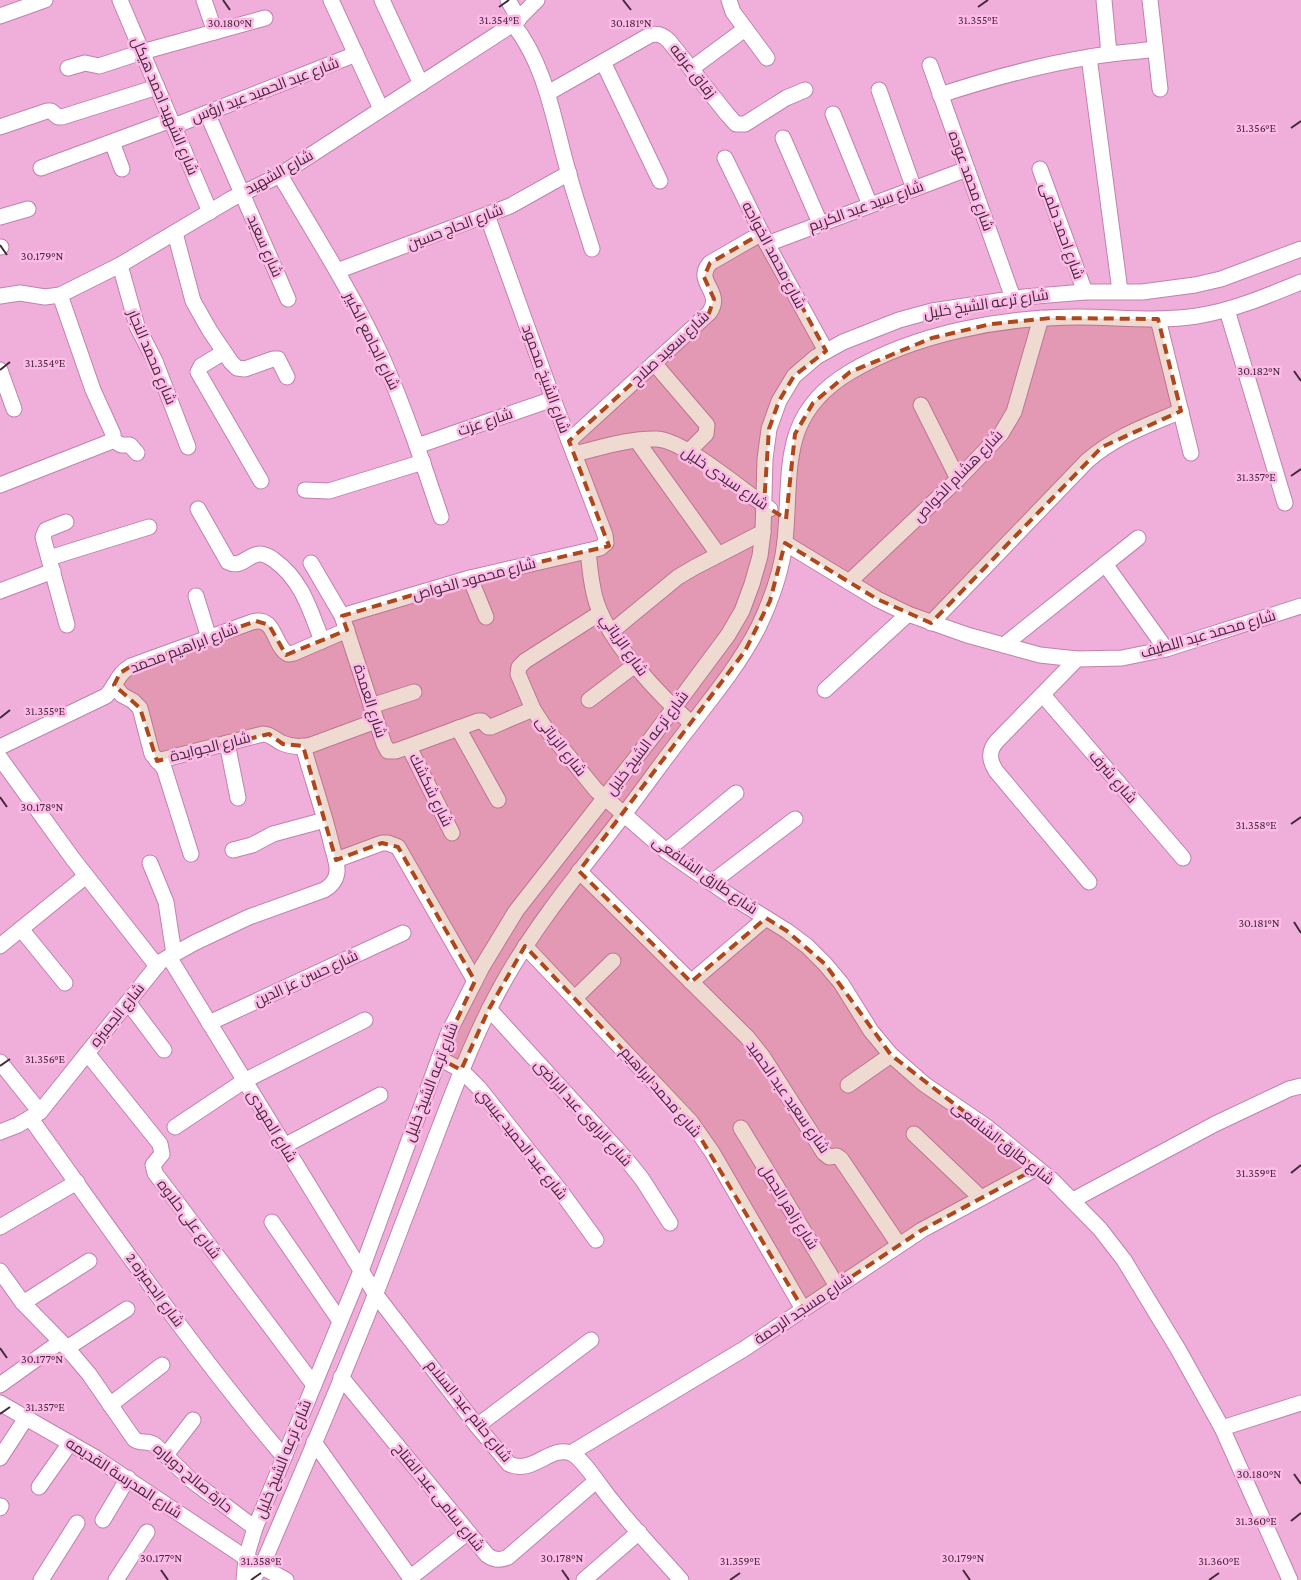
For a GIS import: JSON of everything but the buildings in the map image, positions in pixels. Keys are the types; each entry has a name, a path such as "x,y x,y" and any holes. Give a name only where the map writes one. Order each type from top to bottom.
{"street":[{"path":"0,16 20,4 45,0"},
{"name":"شارع الشهيد احمد هيكل","path":"120,0 210,212"},
{"path":"204,0 215,32"},
{"path":"331,0 381,109"},
{"path":"382,0 422,84"},
{"path":"508,0 548,93 568,173 592,249"},
{"name":"شارع الشهيد","path":"0,296 20,294 45,297 60,295 120,265 242,193 280,176 516,21 538,0"},
{"path":"729,0 733,12 767,58"},
{"path":"1104,0 1109,54"},
{"path":"1150,0 1160,89"},
{"path":"68,68 84,63 100,66 142,52 265,18"},
{"path":"691,69 745,29"},
{"name":"زقاق عرفه","path":"548,93 650,35 655,34 665,37 733,121 741,124 750,122 775,105 805,90"},
{"path":"940,94 1038,67 1089,57 1155,49"},
{"name":"شارع عبد الحميد عيد ارؤس","path":"41,168 112,142 206,113 356,54"},
{"path":"1089,57 1120,291"},
{"path":"603,62 660,181"},
{"name":"شارع محمد عوده","path":"930,65 1013,298"},
{"path":"0,127 47,111 62,117 157,87"},
{"path":"878,90 914,189"},
{"name":"شارع سعيد","path":"206,113 288,298"},
{"path":"834,114 870,205"},
{"path":"783,138 820,223"},
{"path":"112,142 122,169"},
{"name":"شارع محمد الخواجه","path":"725,158 764,239 826,351"},
{"name":"شارع سيد عبد الكريم","path":"764,239 820,223 966,169"},
{"name":"شارع احمد حلمى","path":"1040,169 1085,292"},
{"name":"شارع الحاج حسين","path":"337,271 487,215 515,203 568,173"},
{"name":"شارع الجامع الكبير","path":"280,176 337,271 382,357 423,462 441,517"},
{"path":"0,217 28,209"},
{"name":"شارع الشيخ محمود","path":"487,215 553,399 606,535 606,543"},
{"path":"175,233 193,301 206,325 234,366 241,369 249,368 278,359 287,377"},
{"name":"شارع سعيد صلاح","path":"571,447 654,363 712,309 714,299 704,277 707,267 715,260 764,239"},
{"name":"شارع ترعه الشيخ خليل","path":"244,1580 246,1558 255,1528 361,1271 448,1034 475,981 498,938 516,911 606,798 674,708 728,635 742,611 760,556 763,532 765,458 770,429 779,401 794,376 826,351 869,331 932,311 1013,298 1085,292 1160,290 1195,285 1221,279 1301,249"},
{"name":"شارع محمد النجار","path":"120,265 137,326 156,361 188,447"},
{"name":"شارع ترعه الشيخ خليل","path":"252,1580 262,1566 376,1295 461,1070 489,1009 525,946 551,908 625,814 692,724 745,652 758,627 779,574 784,543 791,452 795,434 808,410 825,390 850,372 877,358 932,338 991,324 1041,318 1158,319 1198,316 1227,310 1255,301 1301,282"},
{"path":"60,295 88,378 113,434 113,440"},
{"path":"1227,310 1285,503"},
{"name":"شارع هشام الخواص","path":"849,582 958,479 1001,434 1008,423 1021,387 1041,318"},
{"path":"1158,319 1191,453"},
{"path":"224,352 201,366 198,372 261,480"},
{"path":"654,363 706,426 706,434 688,452"},
{"path":"0,372 14,409"},
{"name":"شارع عزت","path":"417,446 553,399"},
{"path":"921,405 958,479"},
{"path":"931,623 1102,447 1119,437 1181,411"},
{"name":"شارع سيدى خليل","path":"571,447 658,439 666,441 688,452 786,519"},
{"path":"113,440 121,445 130,445 136,453"},
{"path":"0,485 113,440"},
{"path":"637,441 718,554"},
{"path":"305,490 329,490 423,462"},
{"path":"198,509 228,562 238,564 256,555 263,554 281,565 291,575 306,599 322,641 347,630"},
{"path":"66,522 46,530 43,534 43,540 67,624"},
{"path":"0,591 51,564 149,527"},
{"path":"611,632 678,577 718,554 763,532"},
{"path":"1004,645 1138,538"},
{"name":"شارع محمود الخواص","path":"342,616 470,578 600,548 606,543"},
{"name":"شارع محمد عبد اللطيف","path":"784,543 849,582 908,614 931,623 1040,655 1077,660 1122,658 1166,649 1299,610"},
{"name":"شارع الزياتي","path":"588,551 594,594 600,613 611,632 635,664 674,708 692,724"},
{"name":"شارع العمدة","path":"311,563 342,616 384,747 388,751 394,752 480,721 491,727 533,709"},
{"path":"1105,564 1166,649"},
{"path":"470,578 486,617"},
{"path":"196,596 209,638"},
{"name":"شارع الزياتى","path":"600,613 524,662 519,667 519,678 533,709 544,726 586,778 606,798"},
{"path":"825,690 908,614"},
{"name":"شارع ابراهيم محمد","path":"0,747 106,696 120,673 131,666 252,622 261,620 269,625 285,653 294,653 322,641"},
{"path":"1077,660 993,746 990,750 990,761 1089,882"},
{"path":"589,700 635,664"},
{"path":"114,685 122,695 133,701 140,708 152,754 164,768 191,854"},
{"path":"371,706 414,692"},
{"name":"شارع شرف","path":"1043,695 1183,858"},
{"name":"شارع الجوايدة","path":"157,761 267,734 283,744 311,745 376,721"},
{"path":"458,728 498,800"},
{"path":"227,743 238,798"},
{"path":"150,863 166,902 166,959 249,917 330,886 337,874 336,860 303,746"},
{"name":"شارع شكشك","path":"409,747 452,833"},
{"name":"شارع المهدى","path":"0,758 86,876 166,959 209,1023 376,1295"},
{"path":"666,851 736,793"},
{"name":"شارع طارق الشافعى","path":"606,798 666,851 807,946 841,983 871,1031 891,1055 924,1084 987,1127 1052,1180 1100,1229 1124,1260 1178,1349 1222,1428 1290,1580"},
{"path":"711,883 796,819"},
{"path":"233,850 252,845 273,834 325,820"},
{"path":"336,860 382,844 388,843 398,847 475,981"},
{"name":"شارع سعيد عبد الحميد","path":"579,871 730,1019 763,1057 824,1153 829,1157 837,1156 841,1159 899,1245"},
{"path":"0,946 86,876"},
{"path":"691,982 766,918"},
{"path":"20,929 65,983"},
{"name":"شارع حسن عز الدين","path":"209,1023 403,934"},
{"name":"شارع محمد ابراهيم","path":"525,946 691,1122 712,1152 803,1309"},
{"name":"شارع الجميزه","path":"0,1132 36,1115 128,1002 166,959"},
{"path":"575,998 613,960"},
{"path":"128,1002 164,1050"},
{"name":"شارع الراوى عبد الراضى","path":"489,1009 626,1159 642,1179 670,1222"},
{"path":"175,1127 244,1081 365,1020"},
{"name":"شارع على حلاوه","path":"87,1053 160,1144 162,1154 153,1165 155,1173 314,1385"},
{"path":"848,1085 891,1055"},
{"name":"شارع عبد الحميد عيسي","path":"439,1058 461,1070 500,1113 596,1240"},
{"name":"شارع الجميزه 2","path":"0,1062 36,1115 76,1182 185,1332 246,1412 284,1457"},
{"path":"1073,1200 1215,1124 1289,1089 1301,1086"},
{"path":"284,1146 380,1095"},
{"name":"شارع زاهر الجمل","path":"740,1128 838,1286"},
{"path":"914,1134 981,1198"},
{"name":"شارع مسجد الرحمة","path":"571,1453 744,1349 930,1225 1037,1168"},
{"path":"0,1227 76,1182"},
{"path":"272,1222 340,1321"},
{"path":"23,1303 89,1261"},
{"name":"حارة صالح دوباره","path":"0,1271 23,1303 89,1374 134,1439 143,1443 152,1443 191,1480 255,1528"},
{"name":"شارع حاتم عبد السلام","path":"376,1295 477,1426 509,1464 526,1466 556,1453 564,1451 571,1453"},
{"path":"0,1386 63,1345 127,1309"},
{"path":"477,1426 591,1340"},
{"path":"110,1405 162,1365"},
{"name":"شارع سامى عبد الفتاح","path":"341,1377 491,1558 497,1560 508,1557 596,1481"},
{"name":"شارع المدرسة القديمه","path":"0,1403 70,1442 128,1478 246,1558 286,1580"},
{"path":"1222,1428 1301,1403"},
{"path":"0,1458 26,1418"},
{"path":"166,1455 193,1420"},
{"path":"39,1487 70,1442"},
{"path":"314,1442 411,1579 468,1532"},
{"path":"571,1453 578,1457 675,1578"},
{"path":"102,1520 128,1478"},
{"path":"42,1580 77,1523"},
{"path":"116,1580 147,1532"},
{"path":"584,1580 639,1532"}],"highlighted area":[{"path":"762,233 826,351 794,376 779,401 769,429 764,505 786,519 795,434 813,403 850,372 932,338 991,324 1051,318 1158,319 1181,411 1102,447 931,623 877,599 785,543 770,601 745,651 579,871 691,982 766,918 787,931 825,964 891,1055 1037,1168 922,1230 803,1309 691,1122 525,946 489,1009 461,1070 439,1058 475,981 398,847 382,843 336,860 303,746 283,744 269,734 157,761 140,708 114,685 120,673 131,666 256,621 269,625 286,655 347,630 342,616 470,578 609,546 569,441 709,313 714,299 704,277 710,263"}]}
